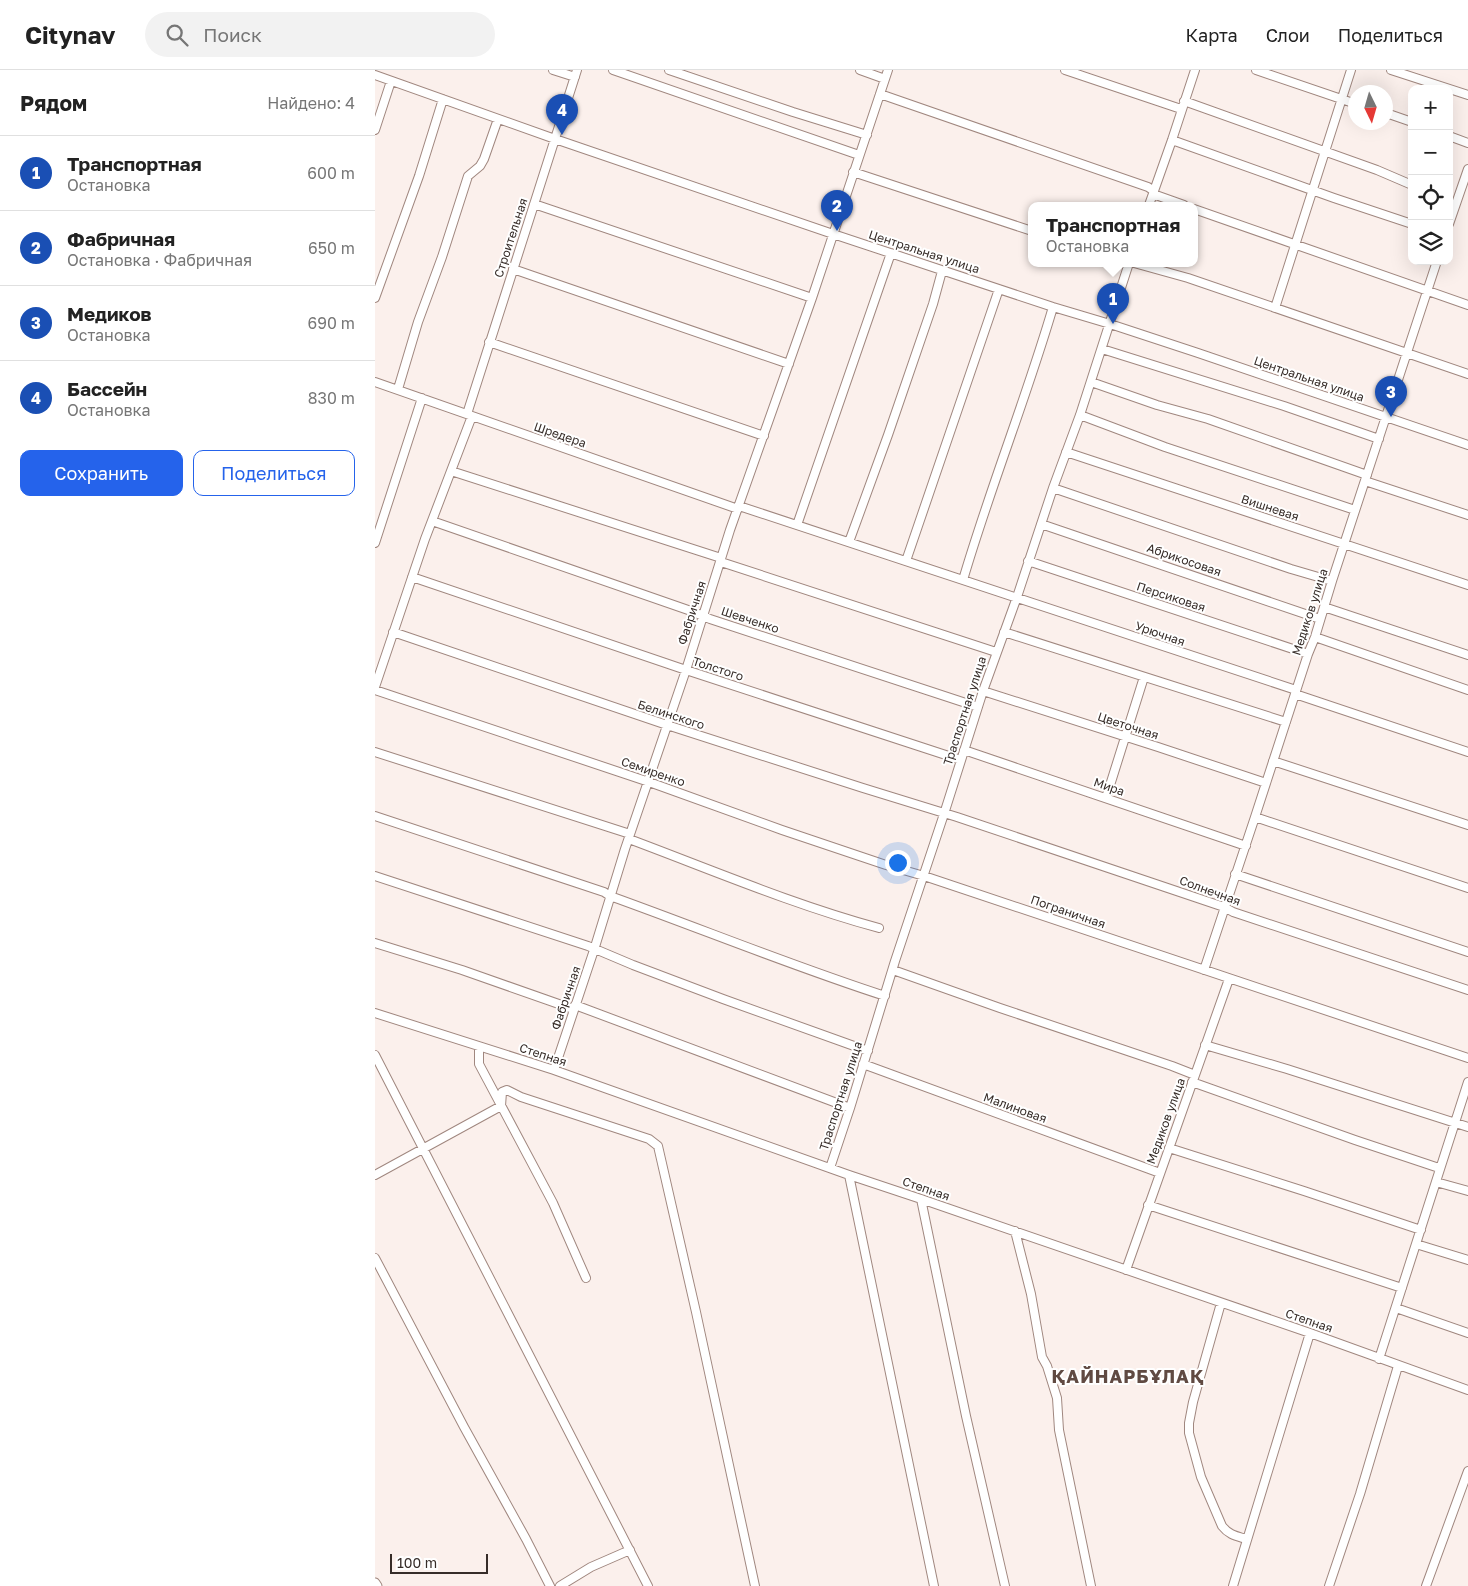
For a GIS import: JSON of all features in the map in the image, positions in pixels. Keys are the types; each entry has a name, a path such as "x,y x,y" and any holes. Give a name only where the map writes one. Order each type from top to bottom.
{"street":[{"path":"553,70 576,74"},
{"path":"613,70 859,155"},
{"path":"669,70 793,112 867,134"},
{"path":"860,70 885,79"},
{"name":"Фабричная","path":"554,1070 738,508 812,298 888,70"},
{"path":"1065,70 1181,109"},
{"path":"1150,202 1195,70"},
{"path":"1257,70 1348,101"},
{"path":"1275,308 1351,70"},
{"path":"1391,70 1468,95"},
{"name":"Строительная","path":"375,688 412,577 451,471 489,342 576,74"},
{"name":"Центральная улица","path":"375,75 833,234 1110,324 1468,445"},
{"path":"375,130 391,81"},
{"path":"881,94 1176,202"},
{"path":"375,298 419,176 443,100"},
{"path":"1184,101 1377,170 1408,183"},
{"path":"1393,116 1408,121"},
{"path":"398,389 421,314 442,257 468,176 485,159 499,119"},
{"path":"1453,137 1468,143"},
{"path":"1172,140 1408,223"},
{"path":"1453,201 1468,169"},
{"path":"853,172 1028,230"},
{"path":"534,204 812,298"},
{"path":"1198,210 1468,305"},
{"path":"797,525 891,253"},
{"name":"Медиков улица","path":"1204,970 1436,265"},
{"name":"Траспортная улица","path":"830,1168 983,691 1080,415 1128,267"},
{"path":"1149,267 1189,278 1468,374"},
{"path":"513,269 789,364"},
{"path":"849,542 933,304 942,270"},
{"path":"906,561 999,289"},
{"path":"963,580 997,471 1043,342 1053,307"},
{"path":"489,342 764,436"},
{"path":"1102,349 1284,406 1379,439"},
{"name":"Шредера","path":"375,382 738,508 797,525 1017,597"},
{"path":"1091,382 1157,405 1208,419 1468,515"},
{"path":"375,543 422,398"},
{"path":"1080,415 1165,447 1355,510"},
{"name":"Вишневая","path":"1066,452 1468,585"},
{"path":"451,471 997,652"},
{"path":"1053,488 1291,569 1332,581"},
{"name":"Шевченко","path":"432,522 703,616 978,707"},
{"name":"Абрикосовая","path":"1041,524 1320,619"},
{"name":"Персиковая","path":"1028,561 1308,654"},
{"name":"Толстого","path":"412,577 686,670 961,760"},
{"name":"Урючная","path":"1017,597 1468,752"},
{"path":"1324,607 1468,655"},
{"name":"Белинского","path":"393,632 667,726 944,814"},
{"path":"1004,632 1286,722"},
{"path":"1315,637 1468,690"},
{"path":"1106,798 1144,677"},
{"name":"Семиренко","path":"375,688 649,782 782,830 924,876"},
{"name":"Цветочная","path":"983,691 1266,783"},
{"name":"Мира","path":"964,750 1246,846"},
{"path":"375,752 630,837 798,903 835,916 879,928"},
{"path":"1273,761 1468,825"},
{"name":"Солнечная","path":"944,814 1070,854 1224,907 1233,912 1468,990"},
{"path":"375,816 604,892 610,896 885,996"},
{"path":"1255,817 1468,888"},
{"path":"1235,874 1468,952"},
{"path":"375,876 588,946 594,950 723,999 868,1051"},
{"name":"Пограничная","path":"924,876 1468,1058"},
{"path":"375,943 574,1007 850,1108"},
{"path":"893,970 1172,1066 1193,1079 1355,1140 1439,1168"},
{"name":"Медиков улица","path":"1126,1270 1229,979"},
{"name":"Степная","path":"375,1013 554,1070 849,1176 1015,1231 1468,1390"},
{"path":"1205,1045 1468,1127"},
{"path":"479,1047 479,1064 553,1202 586,1278"},
{"path":"375,1055 649,1586"},
{"name":"Малиновая","path":"863,1064 1159,1173"},
{"path":"1379,1359 1468,1082"},
{"path":"501,1106 502,1092 507,1090 649,1139 658,1146 694,1302 755,1586"},
{"path":"375,1175 501,1106"},
{"path":"1169,1148 1304,1190 1421,1230"},
{"path":"849,1176 934,1586"},
{"path":"1436,1182 1468,1192"},
{"path":"921,1199 966,1416 1005,1586"},
{"path":"1148,1205 1402,1288"},
{"path":"1015,1231 1031,1294 1042,1356 1057,1398 1059,1430 1091,1586"},
{"path":"1416,1244 1468,1260"},
{"path":"375,1258 550,1586"},
{"path":"1221,1303 1193,1402 1189,1433 1201,1477 1222,1526 1234,1536 1247,1539"},
{"path":"1396,1308 1468,1333"},
{"path":"1233,1586 1310,1333"},
{"path":"1329,1586 1360,1494 1398,1366"},
{"path":"1427,1586 1468,1471"},
{"path":"560,1586 591,1567 630,1550"}],"place":[{"name":"Бассейн","path":"562,135"},
{"name":"Фабричная","path":"837,231"},
{"name":"Транспортная","path":"1113,324"},
{"name":"Медиков","path":"1391,417"}],"district":[{"name":"ҚАЙНАРБҰЛАҚ","path":"1128,1377"}]}
